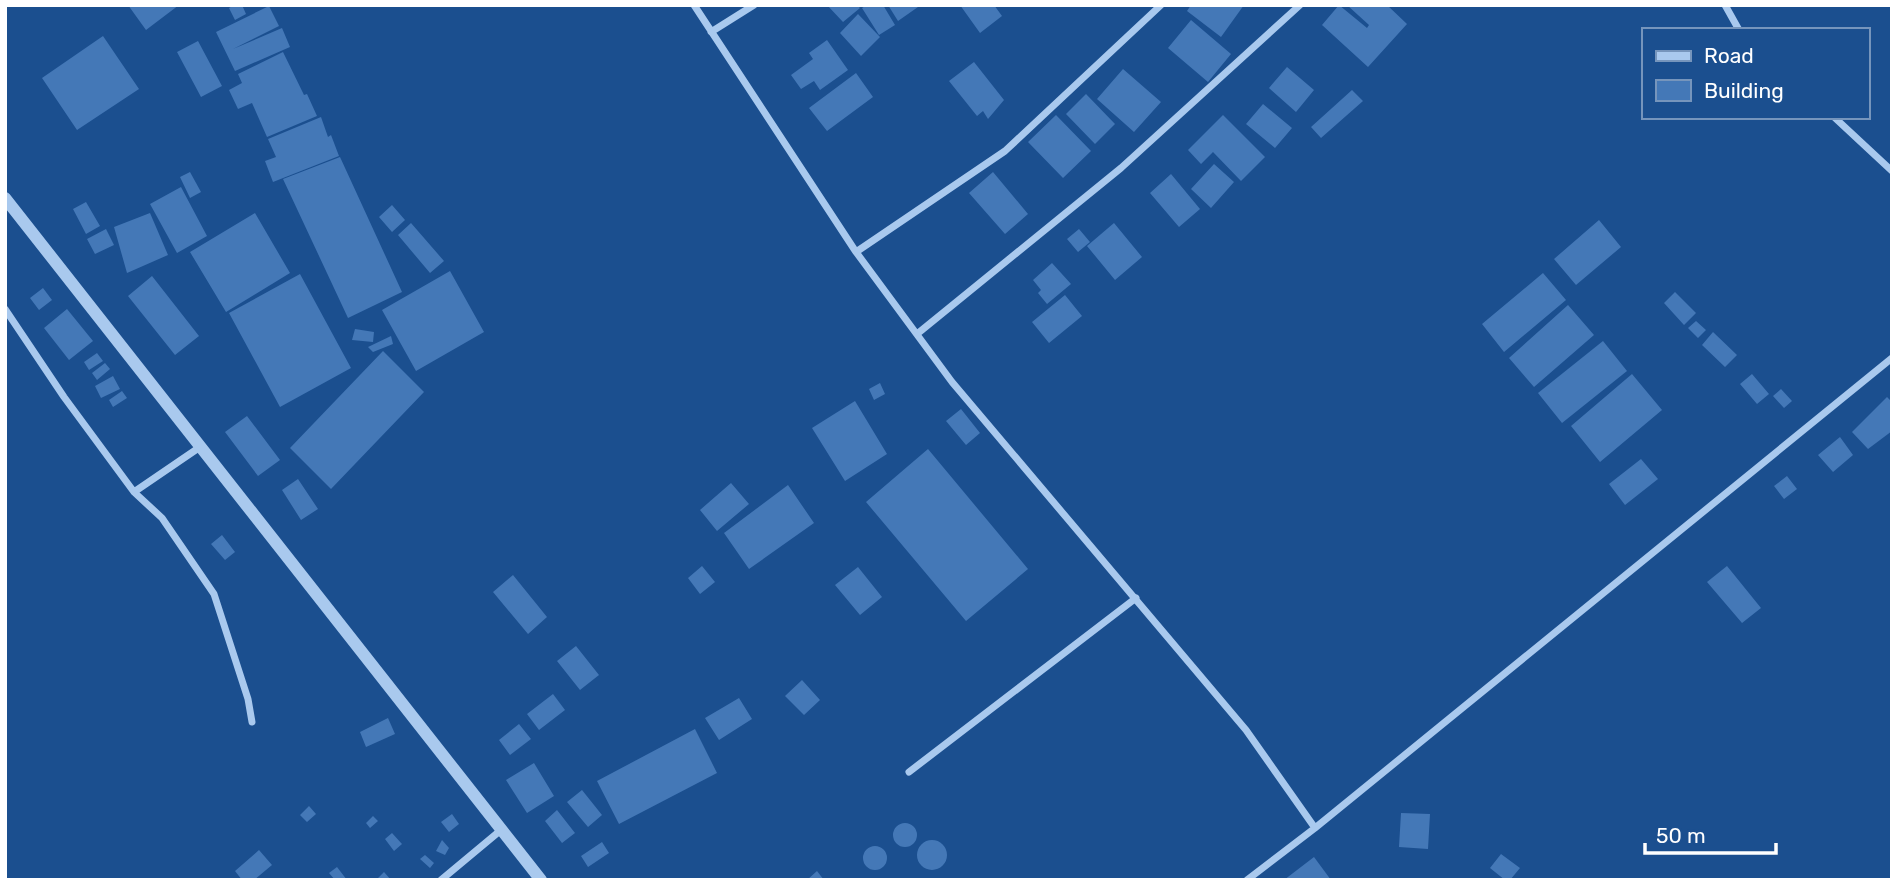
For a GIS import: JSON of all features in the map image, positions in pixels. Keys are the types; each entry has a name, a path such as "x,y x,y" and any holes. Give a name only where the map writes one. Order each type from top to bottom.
{"street":[{"path":"694,5 856,252 952,382 1246,730 1315,828"},
{"path":"711,32 754,5"},
{"path":"856,252 1005,151 1161,5"},
{"path":"917,334 1121,167 1300,5"},
{"path":"1725,5 1738,28"},
{"path":"1836,119 1892,172"},
{"path":"5,198 541,880"},
{"path":"5,309 64,397 134,492 162,518 214,594 248,699 252,722"},
{"path":"1247,880 1315,828 1892,358"},
{"path":"134,492 200,447"},
{"path":"909,772 1136,598"},
{"path":"441,880 501,830"}],"building":[{"path":"128,5 179,5 146,30"},
{"path":"242,5 246,14 235,20 229,8"},
{"path":"827,5 857,5 860,8 843,22"},
{"path":"867,5 883,5 895,25 879,35 862,8"},
{"path":"888,5 916,5 918,7 898,21"},
{"path":"960,5 994,5 1002,16 980,33"},
{"path":"1191,5 1244,5 1221,37 1187,11"},
{"path":"1339,5 1367,28 1369,25 1347,5 1387,5 1407,24 1368,67 1322,25"},
{"path":"269,6 279,26 233,49 282,28 290,47 235,71 216,32"},
{"path":"858,14 880,37 861,56 840,33"},
{"path":"1191,20 1231,54 1208,82 1168,48"},
{"path":"103,36 139,89 77,130 42,78"},
{"path":"827,40 848,70 820,90 814,81 801,89 791,75 813,59 809,53"},
{"path":"198,41 222,86 201,97 177,52"},
{"path":"283,52 317,116 267,137 252,103 238,109 229,90 242,83 238,74"},
{"path":"974,62 1004,100 988,119 983,111 977,116 949,81"},
{"path":"1287,67 1314,90 1296,112 1269,88"},
{"path":"1123,69 1161,102 1134,132 1097,99"},
{"path":"856,73 873,97 827,131 809,108"},
{"path":"1352,90 1363,101 1321,138 1311,127"},
{"path":"1086,94 1115,124 1095,144 1066,114"},
{"path":"1263,104 1292,128 1275,148 1246,124"},
{"path":"1056,115 1091,151 1063,178 1028,142"},
{"path":"1223,115 1265,157 1241,181 1213,152 1201,164 1188,150"},
{"path":"321,117 339,156 273,182 265,161 276,157 268,139"},
{"path":"340,157 402,292 348,318 283,179"},
{"path":"1214,164 1234,182 1211,208 1191,189"},
{"path":"190,172 201,192 190,198 180,177"},
{"path":"993,172 1028,214 1005,234 969,193"},
{"path":"1171,174 1200,209 1179,227 1150,193"},
{"path":"181,187 207,236 177,253 150,204"},
{"path":"86,202 100,226 86,234 73,209"},
{"path":"392,205 405,220 392,232 379,217"},
{"path":"150,213 168,255 127,273 114,227"},
{"path":"255,213 290,273 226,312 190,252"},
{"path":"1599,220 1621,247 1576,285 1554,259"},
{"path":"411,223 444,261 430,273 398,235"},
{"path":"1114,223 1142,257 1115,280 1087,246"},
{"path":"106,229 114,245 95,254 87,239"},
{"path":"1079,229 1090,242 1078,252 1067,239"},
{"path":"1052,263 1071,284 1047,304 1038,293 1041,290 1033,280"},
{"path":"450,271 484,332 416,371 382,310"},
{"path":"1543,273 1566,300 1504,352 1482,324"},
{"path":"300,274 351,368 280,407 229,313"},
{"path":"152,276 199,336 175,355 128,296"},
{"path":"43,288 52,300 39,310 30,298"},
{"path":"1675,292 1696,313 1684,325 1664,303"},
{"path":"1065,295 1082,316 1049,343 1032,322"},
{"path":"1568,305 1594,335 1534,387 1509,358"},
{"path":"67,309 93,341 69,360 44,328"},
{"path":"1696,321 1706,330 1698,338 1688,328"},
{"path":"355,329 374,332 373,342 352,340"},
{"path":"1713,332 1737,355 1725,367 1702,345"},
{"path":"391,336 393,344 373,352 368,347"},
{"path":"1603,341 1627,371 1562,423 1538,393"},
{"path":"383,351 424,392 331,489 290,448"},
{"path":"97,353 103,361 89,370 84,362"},
{"path":"105,363 110,369 97,380 92,373"},
{"path":"1632,374 1662,410 1600,462 1571,426"},
{"path":"1752,374 1769,394 1757,404 1740,384"},
{"path":"113,376 120,389 101,398 95,386"},
{"path":"880,383 885,394 874,400 869,389"},
{"path":"1781,389 1792,401 1784,408 1773,396"},
{"path":"122,391 127,398 113,407 109,400"},
{"path":"1887,397 1892,402 1892,431 1868,449 1852,432"},
{"path":"855,401 887,454 845,481 812,428"},
{"path":"961,409 980,433 966,445 946,421"},
{"path":"247,416 280,460 258,476 225,432"},
{"path":"1840,437 1853,455 1833,472 1818,455"},
{"path":"928,449 1028,569 966,621 866,502"},
{"path":"1641,459 1658,479 1625,505 1609,484"},
{"path":"1787,476 1797,489 1784,499 1774,486"},
{"path":"298,479 318,509 301,520 282,490"},
{"path":"731,483 749,504 717,531 700,510"},
{"path":"788,485 814,523 749,569 724,533"},
{"path":"222,535 235,552 225,560 211,544"},
{"path":"702,566 715,582 700,594 688,578"},
{"path":"1727,566 1761,608 1742,623 1707,582"},
{"path":"858,567 882,597 860,615 835,585"},
{"path":"513,575 547,617 528,634 493,592"},
{"path":"576,646 599,675 580,690 557,661"},
{"path":"802,680 820,700 804,715 785,696"},
{"path":"553,694 565,710 539,730 527,714"},
{"path":"739,698 752,719 719,740 705,718"},
{"path":"388,718 395,734 366,747 360,732"},
{"path":"519,724 531,739 510,755 499,740"},
{"path":"695,729 717,773 619,824 597,781"},
{"path":"534,763 554,796 527,813 506,780"},
{"path":"582,790 602,815 588,827 567,802"},
{"path":"309,806 316,814 307,822 300,815"},
{"path":"557,810 575,833 562,843 545,821"},
{"path":"1401,813 1430,814 1428,849 1399,847"},
{"path":"452,814 459,824 449,832 441,822"},
{"path":"373,816 378,821 370,828 366,823"},
{"path":"905,823 914,826 917,835 914,844 905,847 896,844 893,835 896,826"},
{"path":"392,833 402,844 394,851 385,839"},
{"path":"442,840 449,848 445,855 436,851"},
{"path":"932,840 943,844 947,855 943,866 932,870 921,866 917,855 921,844"},
{"path":"602,842 609,853 588,867 581,856"},
{"path":"875,846 886,853 887,858 880,869 875,870 864,863 863,858 870,847"},
{"path":"259,850 272,865 254,880 242,880 235,871"},
{"path":"1501,854 1520,868 1510,880 1505,880 1490,868"},
{"path":"425,855 434,863 430,868 420,859"},
{"path":"1314,857 1331,880 1284,880"},
{"path":"337,867 347,880 335,880 329,873"},
{"path":"817,871 824,880 807,880"},
{"path":"384,872 391,880 378,878"}]}
